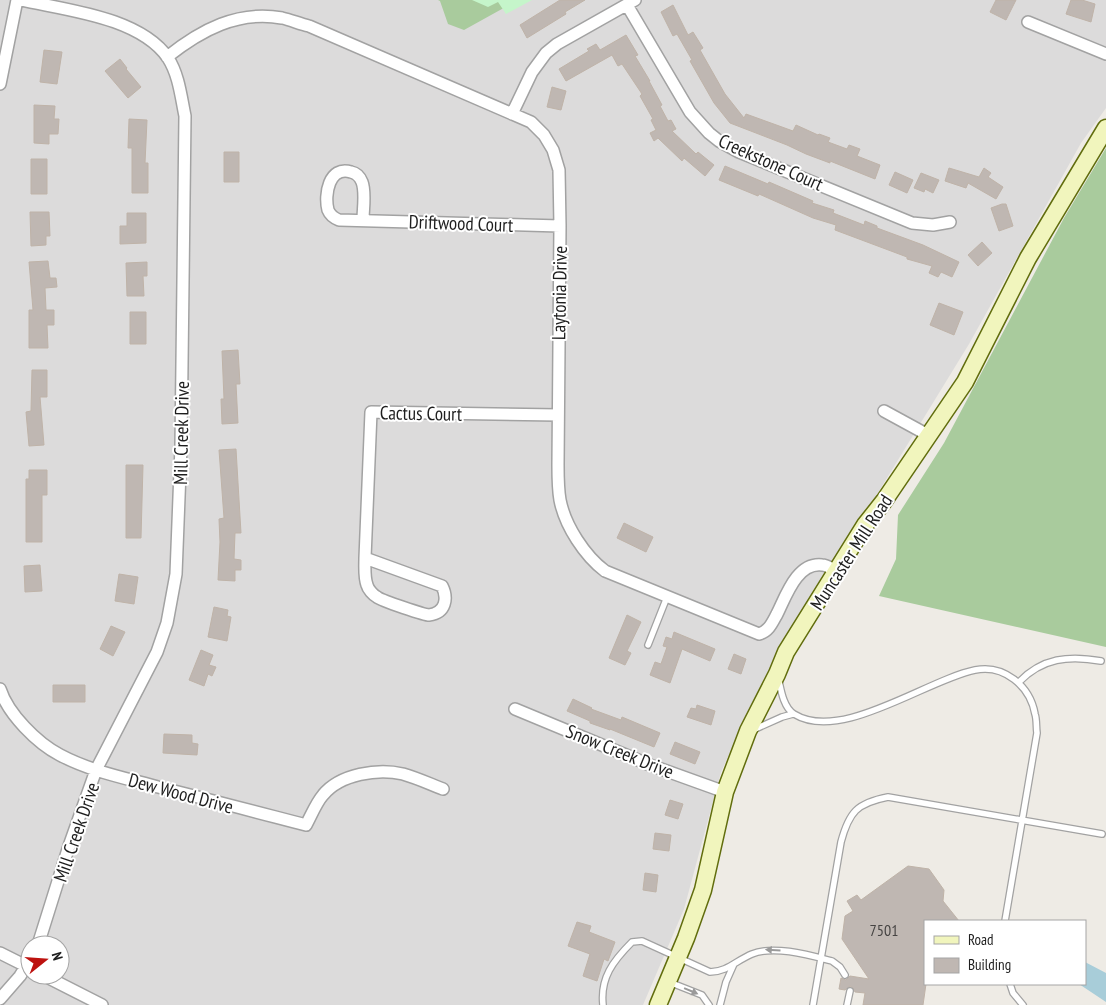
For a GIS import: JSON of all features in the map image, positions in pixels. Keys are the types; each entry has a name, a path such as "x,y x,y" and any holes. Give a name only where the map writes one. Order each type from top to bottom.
{"main road":[{"name":"Muncaster Mill Road","path":"658,1005 669,982 703,890 725,792 746,736 786,652 865,525 884,502 965,382 1028,258 1106,128"}],"street":[{"path":"0,84 17,0"},
{"name":"Mill Creek Drive","path":"21,0 123,24 148,38 167,58 179,83 185,116 181,446 176,574 167,623 157,652 96,770 69,846 42,935"},
{"path":"512,114 532,72 546,53 557,44 631,2"},
{"name":"Creekstone Court","path":"631,2 690,112 719,141 740,152 912,222 933,225 950,222"},
{"name":"Laytonia Drive","path":"167,58 195,36 216,25 261,16 283,18 309,26 531,122 544,135 553,150 558,170 560,226 557,451 560,502 571,530 585,554 605,571 759,634 766,632 772,625 802,570 811,565 823,565 836,571"},
{"path":"1028,22 1106,54"},
{"name":"Driftwood Court","path":"363,220 362,180 350,171 339,172 330,181 328,191 328,211 333,218 339,220 560,226"},
{"path":"884,411 928,435"},
{"name":"Cactus Court","path":"366,558 442,586 446,595 445,603 438,612 428,616 376,597 367,586 365,576 371,412 558,415"},
{"name":"Dew Wood Drive","path":"0,688 3,698 15,716 44,745 61,756 96,770 306,825 324,794 338,783 351,777 384,771 403,774 443,789"},
{"name":"Snow Creek Drive","path":"515,709 650,765 725,792"},
{"path":"0,953 20,961"},
{"path":"0,999 20,976"},
{"path":"63,985 102,1005"}],"lane":[{"path":"648,645 667,597"},
{"path":"1019,682 1034,669 1066,658 1081,657 1101,661"},
{"path":"746,736 757,728 793,714 809,720 827,722 852,718 947,679 976,670 995,670 1009,674 1019,682 1032,703 1036,714 1037,733 1005,920"},
{"path":"777,674 782,696 793,714"},
{"path":"814,1005 841,842 847,821 856,810 870,801 888,797 1102,834"},
{"path":"603,1005 601,993 613,962 632,942 642,942 710,972 720,972 754,953 774,949 832,961 840,967 845,975"},
{"path":"720,1005 726,982 735,962"},
{"path":"669,982 702,996 709,1005"},
{"path":"1010,985 1013,993 1023,1005"},
{"path":"847,1005 850,991"}],"shaded area":[{"path":"0,0 1106,0 1106,108 1081,143 969,344 762,682 721,772 684,909 643,1005 0,1005"}],"green space":[{"path":"438,0 518,0 464,30 448,24"},
{"path":"472,0 532,0 506,14 498,2 488,7"},
{"path":"1106,148 1106,647 879,596 896,559 898,515 944,443 1064,218"}],"water":[{"path":"1086,963 1106,973 1106,1002 1080,985 1086,985"}],"building":[{"path":"560,0 585,0 527,38 520,25"},
{"path":"996,0 1016,0 1006,20 990,12"},
{"path":"1071,0 1082,0 1095,4 1091,22 1066,14"},
{"path":"673,5 688,35 693,32 703,48 700,50 725,94 744,118 746,114 793,131 796,125 830,138 828,142 847,149 849,145 860,149 857,156 880,165 875,179 830,161 830,163 806,154 730,123 714,103 677,34 673,36 661,12"},
{"path":"626,35 638,55 635,56 662,105 660,106 668,121 671,120 676,129 672,131 696,154 698,152 714,165 705,176 684,158 682,161 658,138 654,141 650,133 656,130 651,120 653,119 640,96 642,94 622,64 618,66 612,55 566,81 559,69 589,51 587,49 596,44 600,50"},
{"path":"44,50 62,52 57,84 40,82"},
{"path":"120,59 141,87 128,98 105,71"},
{"path":"552,87 566,91 561,110 547,107"},
{"path":"34,105 55,106 54,119 59,119 58,134 49,134 49,144 34,143"},
{"path":"129,119 147,120 145,163 148,163 148,193 132,193 132,148 128,148"},
{"path":"224,152 239,152 239,182 224,182"},
{"path":"31,159 47,159 47,194 31,194"},
{"path":"725,166 768,184 769,182 813,201 812,203 834,210 833,213 864,225 865,221 877,226 877,228 923,245 959,262 952,277 941,272 938,277 929,273 932,266 907,259 907,257 835,230 836,225 813,218 759,194 758,196 719,180"},
{"path":"949,168 979,177 984,168 991,173 988,177 1003,187 996,199 968,183 966,188 945,181"},
{"path":"895,172 913,180 907,193 889,185"},
{"path":"921,173 939,180 933,193 925,189 924,192 914,188"},
{"path":"1006,204 1013,226 999,231 991,208"},
{"path":"30,212 49,212 50,236 46,236 46,245 31,246"},
{"path":"127,213 146,213 146,243 120,244 120,226 127,226"},
{"path":"982,242 992,253 978,266 968,255"},
{"path":"48,261 50,278 56,278 57,287 45,288 46,310 54,310 54,325 47,325 48,348 29,348 29,310 33,310 29,262"},
{"path":"147,262 147,276 143,276 144,296 127,296 126,263"},
{"path":"939,303 963,312 954,335 930,325"},
{"path":"130,312 146,312 146,344 130,344"},
{"path":"238,350 240,384 236,384 238,423 222,424 221,399 224,399 222,351"},
{"path":"32,370 47,370 47,397 40,397 44,445 29,446 26,412 31,411"},
{"path":"236,449 241,533 235,533 234,559 241,560 241,570 235,570 235,581 218,580 219,519 224,518 219,450"},
{"path":"126,465 143,465 141,538 126,538"},
{"path":"29,470 47,470 47,495 42,495 42,542 26,542 26,479 29,479"},
{"path":"624,523 653,537 646,552 617,538"},
{"path":"40,565 42,591 25,592 24,566"},
{"path":"119,574 138,577 134,604 115,601"},
{"path":"214,607 228,610 227,616 231,617 227,641 208,637"},
{"path":"627,615 641,622 627,651 631,653 625,665 609,658"},
{"path":"111,626 125,632 113,656 100,649"},
{"path":"674,632 715,649 710,661 682,649 670,683 650,675 655,662 661,664 667,647 663,646 666,637 672,639"},
{"path":"201,650 213,655 209,665 216,667 212,676 208,674 204,686 189,680"},
{"path":"734,654 746,659 741,674 728,669"},
{"path":"53,685 85,685 85,702 53,702"},
{"path":"573,699 591,709 621,720 622,717 660,733 654,747 590,723 590,721 567,711"},
{"path":"697,705 715,711 711,725 687,717 691,708 696,709"},
{"path":"164,734 192,735 192,743 198,744 197,755 163,753"},
{"path":"675,742 700,752 695,764 670,754"},
{"path":"670,800 683,804 678,819 665,815"},
{"path":"655,833 671,835 669,851 653,849"},
{"path":"908,866 929,869 944,890 943,901 958,920 924,920 924,985 926,985 923,1005 863,1005 865,993 855,992 850,986 845,990 839,989 841,978 846,980 850,976 869,979 842,939 845,916 853,911 847,901 857,895 861,900"},
{"path":"645,873 658,875 656,892 643,890"},
{"path":"577,922 591,926 589,932 615,942 608,961 604,959 597,981 583,976 590,954 568,946"}]}
